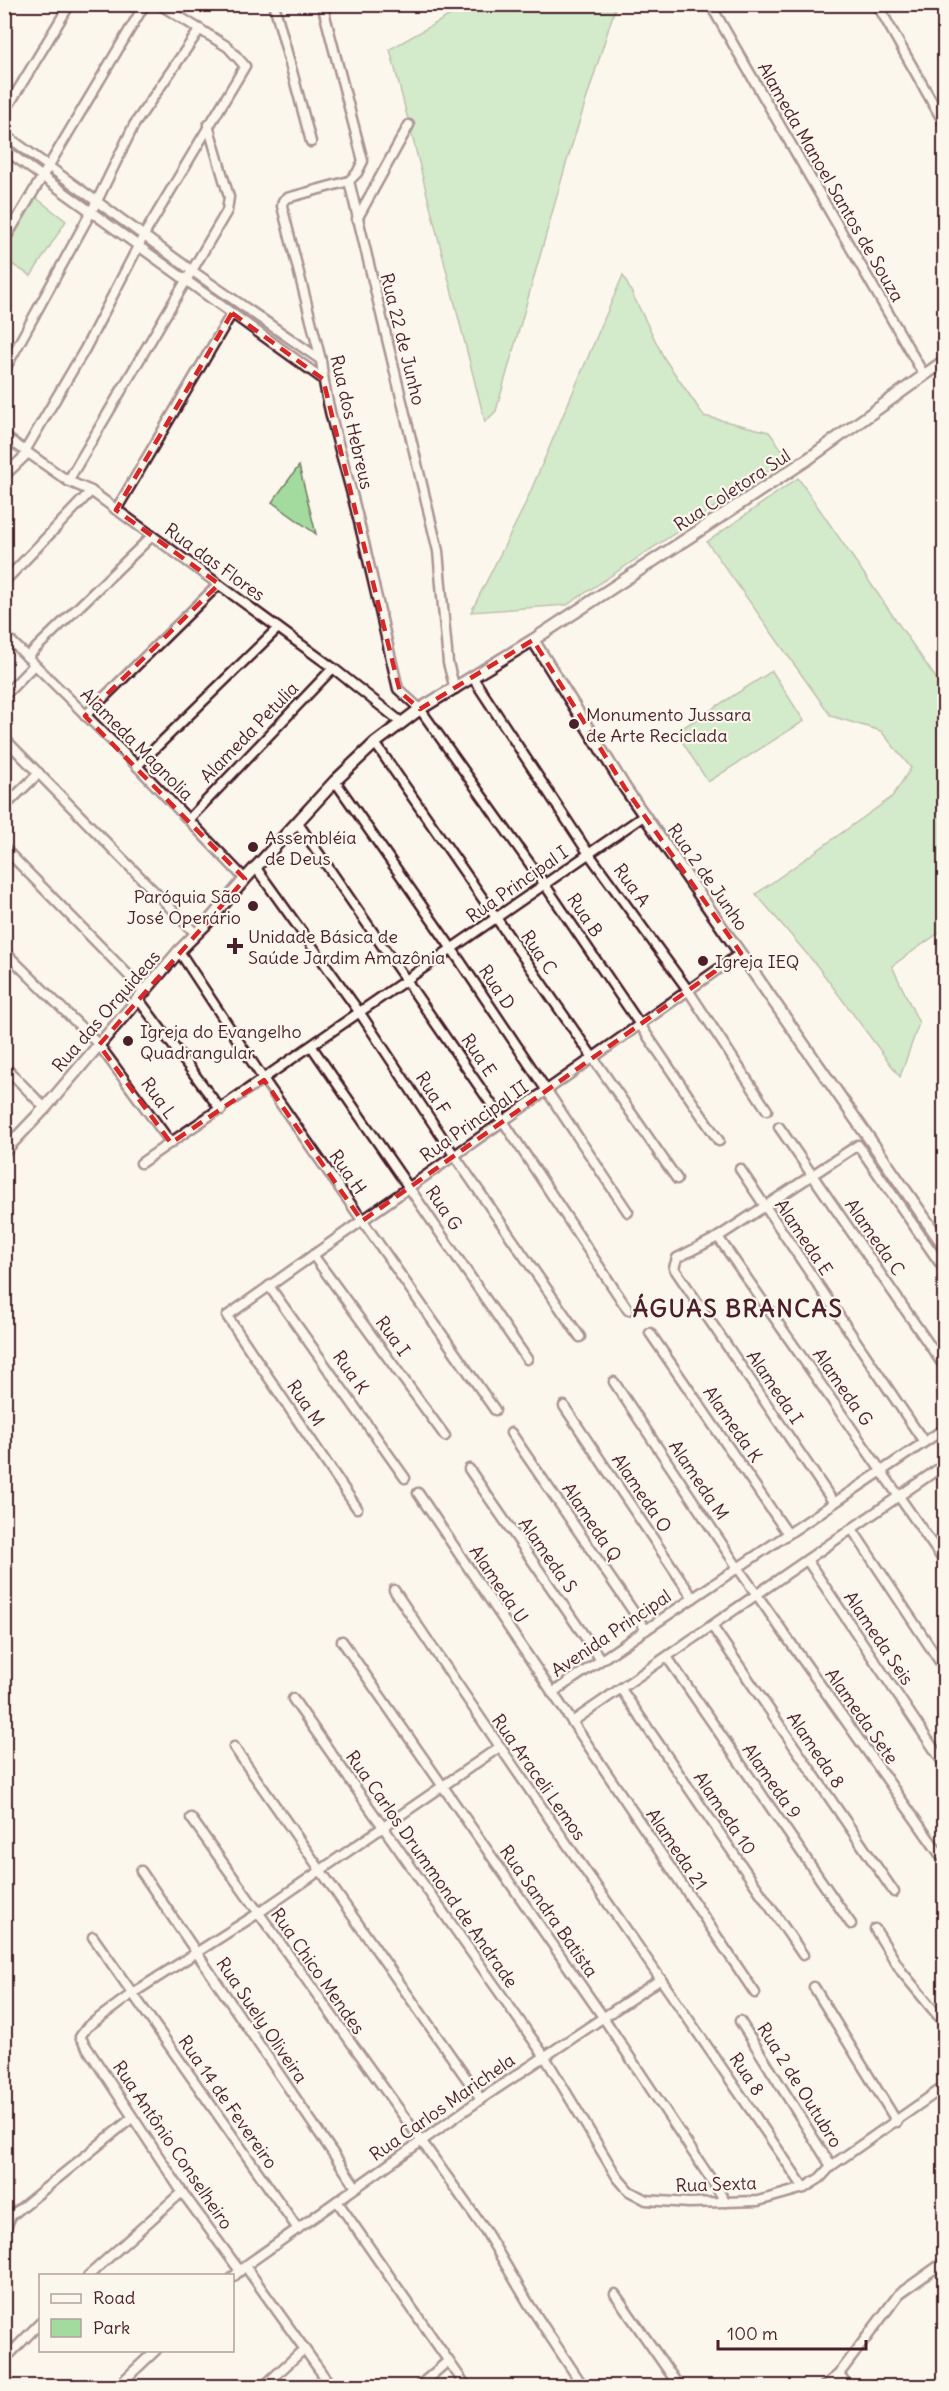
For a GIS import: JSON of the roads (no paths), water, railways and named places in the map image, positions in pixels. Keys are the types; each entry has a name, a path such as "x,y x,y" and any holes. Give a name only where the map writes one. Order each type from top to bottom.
{"street":[{"path":"4,113 70,4"},
{"path":"4,241 145,4"},
{"path":"4,476 27,452 85,349 144,235 245,66 228,47 159,4"},
{"path":"274,4 311,142"},
{"path":"322,4 363,161 357,173 349,181"},
{"name":"Alameda Manoel Santos de Souza","path":"710,4 924,375"},
{"path":"877,4 945,123"},
{"path":"4,371 97,201 134,125 200,28"},
{"path":"68,481 227,211 229,197 208,125"},
{"path":"357,219 409,126"},
{"path":"4,134 191,270 321,360"},
{"path":"4,149 323,379"},
{"name":"Rua 22 de Junho","path":"349,181 438,552 448,663 455,689"},
{"name":"Rua dos Hebreus","path":"349,181 287,198 283,201 282,207 321,360 323,379 398,689 420,709"},
{"path":"116,510 232,313"},
{"name":"Rua Coletora Sul","path":"534,640 808,459 945,361"},
{"name":"Rua das Flores","path":"4,436 68,481 92,491 333,668 401,722"},
{"path":"4,582 92,491"},
{"path":"27,657 152,536"},
{"path":"85,716 218,585"},
{"path":"138,766 278,628"},
{"name":"Alameda Magnolia","path":"4,634 138,766 245,879"},
{"name":"Rua das Orquideas","path":"4,1151 45,1108 180,951 335,781 401,722 534,640"},
{"name":"Rua 2 de Junho","path":"534,640 625,788 945,1246"},
{"path":"4,696 34,664"},
{"name":"Alameda Petulia","path":"189,819 333,668"},
{"name":"Rua A","path":"473,678 589,854 688,990 767,1110"},
{"name":"Rua B","path":"420,709 545,885 719,1141"},
{"path":"4,738 196,934"},
{"name":"Rua C","path":"375,743 677,1179"},
{"path":"4,807 39,773"},
{"name":"Rua D","path":"335,781 452,949 628,1212"},
{"name":"Rua Principal I","path":"141,1163 221,1110 645,815"},
{"name":"Rua E","path":"297,822 408,980 628,1310"},
{"path":"4,848 142,996 221,1110"},
{"name":"Rua F","path":"256,868 360,1013 454,1155 580,1337"},
{"name":"Rua L","path":"4,951 99,1045 171,1143"},
{"name":"Rua H","path":"180,951 264,1080 495,1410"},
{"name":"Rua Principal II","path":"227,1316 741,953"},
{"name":"Rua G","path":"312,1047 527,1359"},
{"path":"4,1066 45,1108"},
{"name":"Alameda C","path":"778,1127 945,1366"},
{"path":"718,1237 858,1145 945,1269"},
{"name":"Alameda E","path":"740,1169 924,1442"},
{"name":"Alameda I","path":"718,1237 677,1258 674,1268 834,1503"},
{"name":"Alameda G","path":"718,1237 945,1561"},
{"name":"Rua I","path":"313,1255 445,1436"},
{"name":"Rua K","path":"269,1286 405,1478"},
{"name":"Rua M","path":"227,1316 357,1508"},
{"name":"Alameda K","path":"650,1334 788,1534"},
{"name":"Alameda M","path":"614,1382 756,1595"},
{"name":"Alameda O","path":"564,1406 693,1598"},
{"name":"Avenida Principal","path":"572,1722 552,1693 945,1429"},
{"name":"Alameda Q","path":"511,1433 646,1630"},
{"path":"572,1722 945,1465"},
{"name":"Alameda S","path":"469,1469 601,1660"},
{"name":"Alameda U","path":"418,1492 552,1693"},
{"path":"852,1529 945,1668"},
{"name":"Alameda Seis","path":"807,1560 945,1764"},
{"name":"Rua Araceli Lemos","path":"394,1590 498,1748 661,1979"},
{"name":"Alameda Sete","path":"756,1595 941,1856"},
{"name":"Alameda 8","path":"712,1626 894,1892"},
{"name":"Rua Sandra Batista","path":"342,1641 603,2017 726,2202"},
{"name":"Alameda 9","path":"667,1657 851,1924"},
{"name":"Alameda 10","path":"621,1689 802,1955"},
{"name":"Rua Carlos Drummond de Andrade","path":"293,1699 545,2057"},
{"name":"Alameda 21","path":"572,1722 755,1993"},
{"path":"234,1747 481,2099"},
{"path":"93,1936 133,1994 257,1914 498,1748"},
{"name":"Rua Chico Mendes","path":"191,1818 420,2142"},
{"name":"Rua Suely Oliveira","path":"141,1871 356,2187"},
{"path":"875,1929 902,1972 945,2023"},
{"name":"Rua Carlos Marichela","path":"234,2276 481,2099 661,1979"},
{"name":"Rua 8","path":"661,1979 804,2188"},
{"path":"814,1987 897,2122"},
{"name":"Rua Antônio Conselheiro","path":"133,1994 87,2027 80,2037 182,2192 331,2386"},
{"name":"Rua 14 de Fevereiro","path":"133,1994 298,2229"},
{"name":"Rua 2 de Outubro","path":"740,2021 831,2166"},
{"name":"Rua Sexta","path":"545,2057 617,2177 629,2191 646,2200 689,2203 758,2201 804,2188 820,2178 831,2166 945,2087"},
{"path":"4,2232 11,2216 132,2118"},
{"path":"420,2142 485,2230 530,2306 583,2386"},
{"path":"90,2274 182,2192"},
{"path":"337,2201 466,2386"},
{"path":"824,2386 839,2374 899,2294 945,2262"},
{"path":"615,2295 679,2386"},
{"path":"4,2360 39,2324"},
{"path":"264,2386 304,2349"},
{"path":"118,2386 154,2352"},
{"path":"419,2386 448,2361"},
{"path":"839,2374 848,2386"}],"place":[{"name":"Monumento Jussara de Arte Reciclada","path":"574,724"},
{"name":"Assembléia de Deus","path":"253,847"},
{"name":"Paróquia São José Operário","path":"253,906"},
{"name":"Unidade Básica de Saúde Jardim Amazônia","path":"235,946"},
{"name":"Igreja IEQ","path":"703,961"},
{"name":"Igreja do Evangelho Quadrangular","path":"128,1041"}],"district":[{"name":"ÁGUAS BRANCAS","path":"738,1308"}]}
